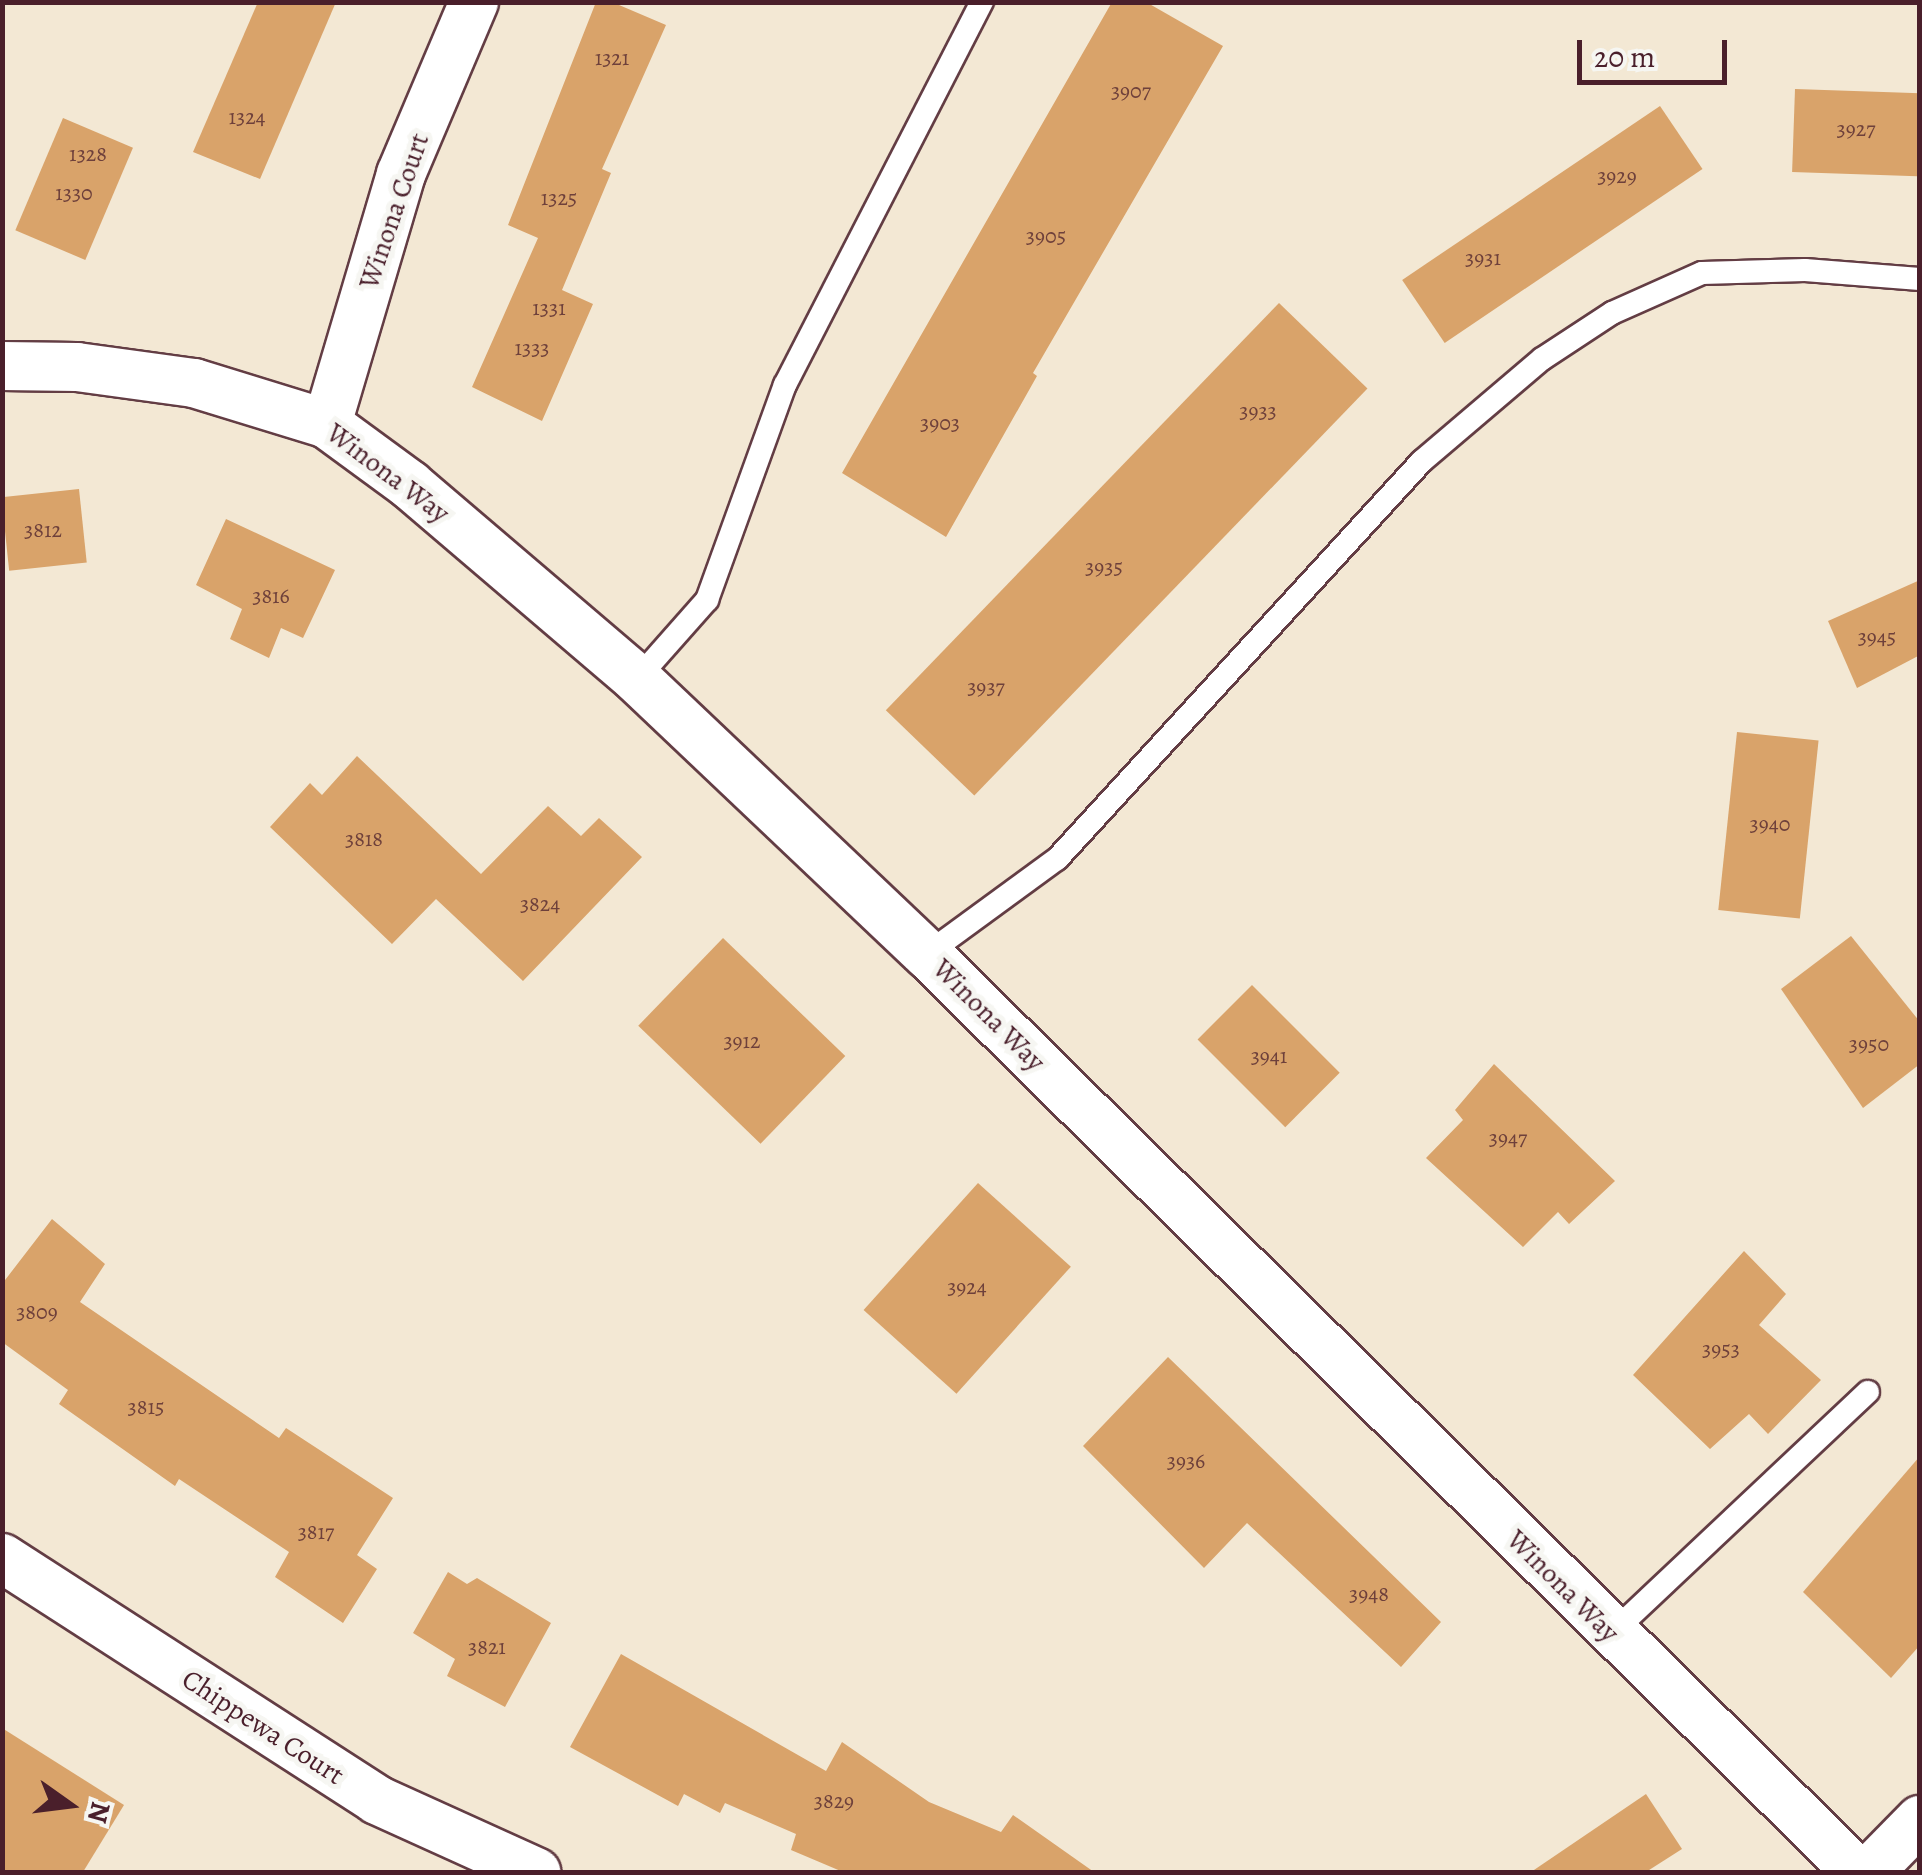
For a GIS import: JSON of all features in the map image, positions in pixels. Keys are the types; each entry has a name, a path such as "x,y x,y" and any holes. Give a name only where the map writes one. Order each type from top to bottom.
{"street":[{"name":"Winona Court","path":"327,424 402,174 474,2"},
{"name":"Winona Way","path":"2,366 77,367 194,384 327,424 410,485 636,679 928,954 1611,1634 1857,1872"},
{"name":"Chippewa Court","path":"2,1558 377,1800 536,1872"},
{"path":"1869,1872 1920,1820"}],"lane":[{"path":"636,679 707,600 785,385 982,2"},
{"path":"928,954 1058,859 1422,460 1542,359 1612,313 1702,273 1806,270 1920,279"},
{"path":"1611,1634 1868,1392"}],"building":[{"path":"258,2 336,2 260,179 193,152"},
{"path":"596,2 612,2 666,25 602,169 611,173 562,290 593,304 542,421 472,387 538,238 508,225"},
{"path":"1112,2 1146,2 1223,46 1033,373 1037,376 946,537 842,473"},
{"path":"1795,89 1920,93 1917,176 1792,172"},
{"path":"1660,106 1702,169 1445,343 1402,280"},
{"path":"63,118 133,148 85,260 15,230"},
{"path":"1279,303 1367,388 974,796 886,710"},
{"path":"79,489 87,563 9,571 2,497"},
{"path":"226,519 335,570 303,638 281,628 269,658 230,639 242,609 196,585"},
{"path":"1920,580 1920,655 1857,688 1828,621"},
{"path":"1737,732 1819,741 1800,919 1718,910"},
{"path":"357,756 481,874 548,806 581,836 599,818 642,857 523,981 436,899 392,944 270,827 310,783 322,795"},
{"path":"1851,936 1920,1022 1920,1064 1863,1108 1781,989"},
{"path":"723,938 845,1056 761,1144 638,1026"},
{"path":"1252,985 1340,1073 1285,1127 1198,1039"},
{"path":"1494,1064 1615,1181 1569,1224 1558,1212 1523,1247 1426,1158 1463,1120 1455,1110"},
{"path":"978,1183 1071,1267 956,1394 864,1310"},
{"path":"52,1219 105,1264 80,1302 279,1438 286,1428 393,1498 357,1555 377,1569 343,1623 275,1577 289,1552 179,1479 175,1486 59,1404 68,1390 2,1342 2,1284"},
{"path":"1744,1251 1786,1294 1759,1325 1821,1380 1768,1434 1749,1414 1710,1449 1633,1375"},
{"path":"1168,1357 1441,1622 1401,1667 1247,1523 1204,1568 1083,1446"},
{"path":"1920,1456 1920,1645 1891,1678 1803,1592"},
{"path":"448,1572 467,1584 477,1578 551,1623 505,1707 447,1676 455,1659 413,1633"},
{"path":"621,1654 826,1771 842,1742 929,1802 1001,1832 1013,1815 1094,1872 843,1872 791,1850 796,1834 725,1803 720,1813 684,1794 678,1806 570,1747"},
{"path":"2,1728 124,1805 83,1872 2,1872"},
{"path":"1646,1794 1682,1849 1646,1872 1531,1872"}]}
